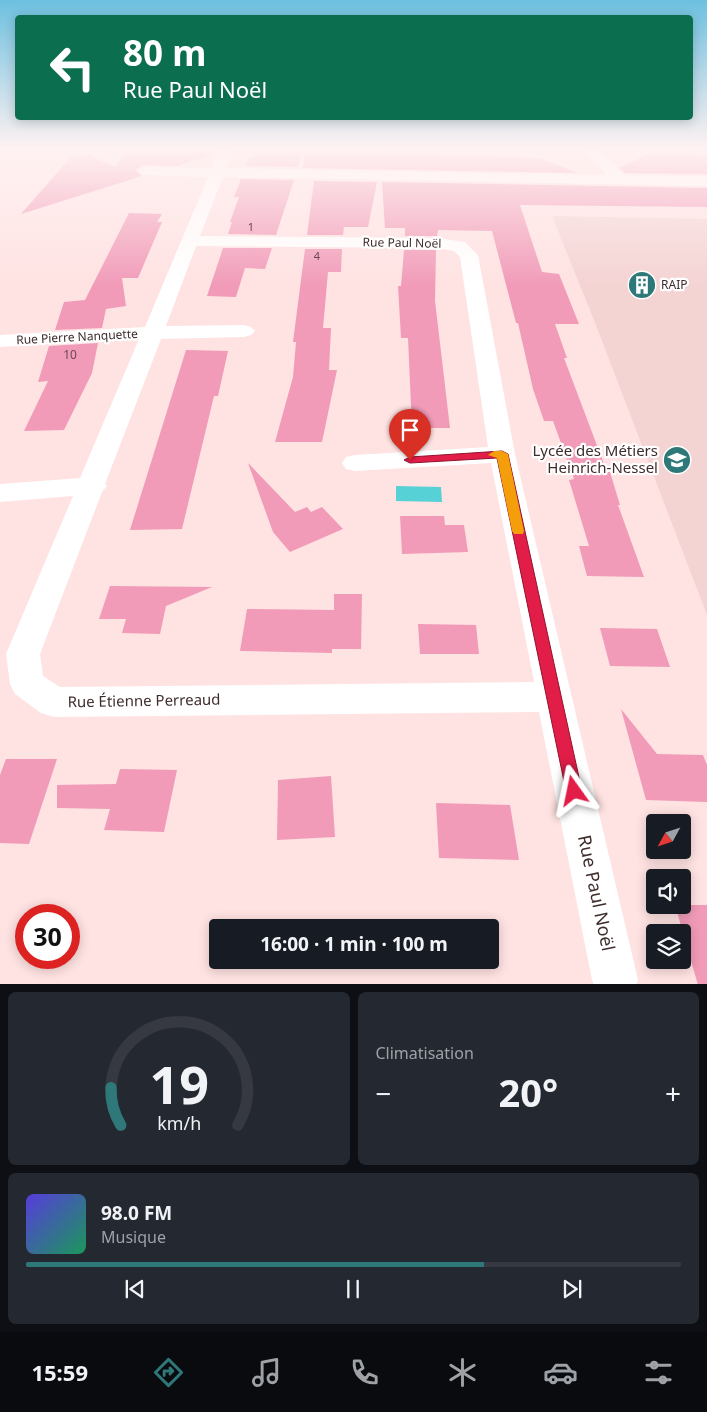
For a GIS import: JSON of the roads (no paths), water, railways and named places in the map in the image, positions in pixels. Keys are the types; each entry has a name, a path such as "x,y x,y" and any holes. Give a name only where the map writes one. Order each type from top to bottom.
{"street":[{"name":"Rue Étienne Perreaud","path":"209,194 24,654 27,684 54,702 553,697"},
{"name":"Rue Paul Noël","path":"191,241 437,243 458,246 469,255 502,454 615,980"},
{"path":"154,333 244,330"},
{"name":"Rue Pierre Nanquette","path":"0,341 154,333"},
{"path":"355,464 502,454"},
{"path":"0,493 93,486"}],"water":[{"path":"396,486 441,487 442,502 396,501"}],"place":[{"name":"RAIP","path":"642,285"},
{"name":"Lycée des Métiers Heinrich-Nessel","path":"677,460"}]}
